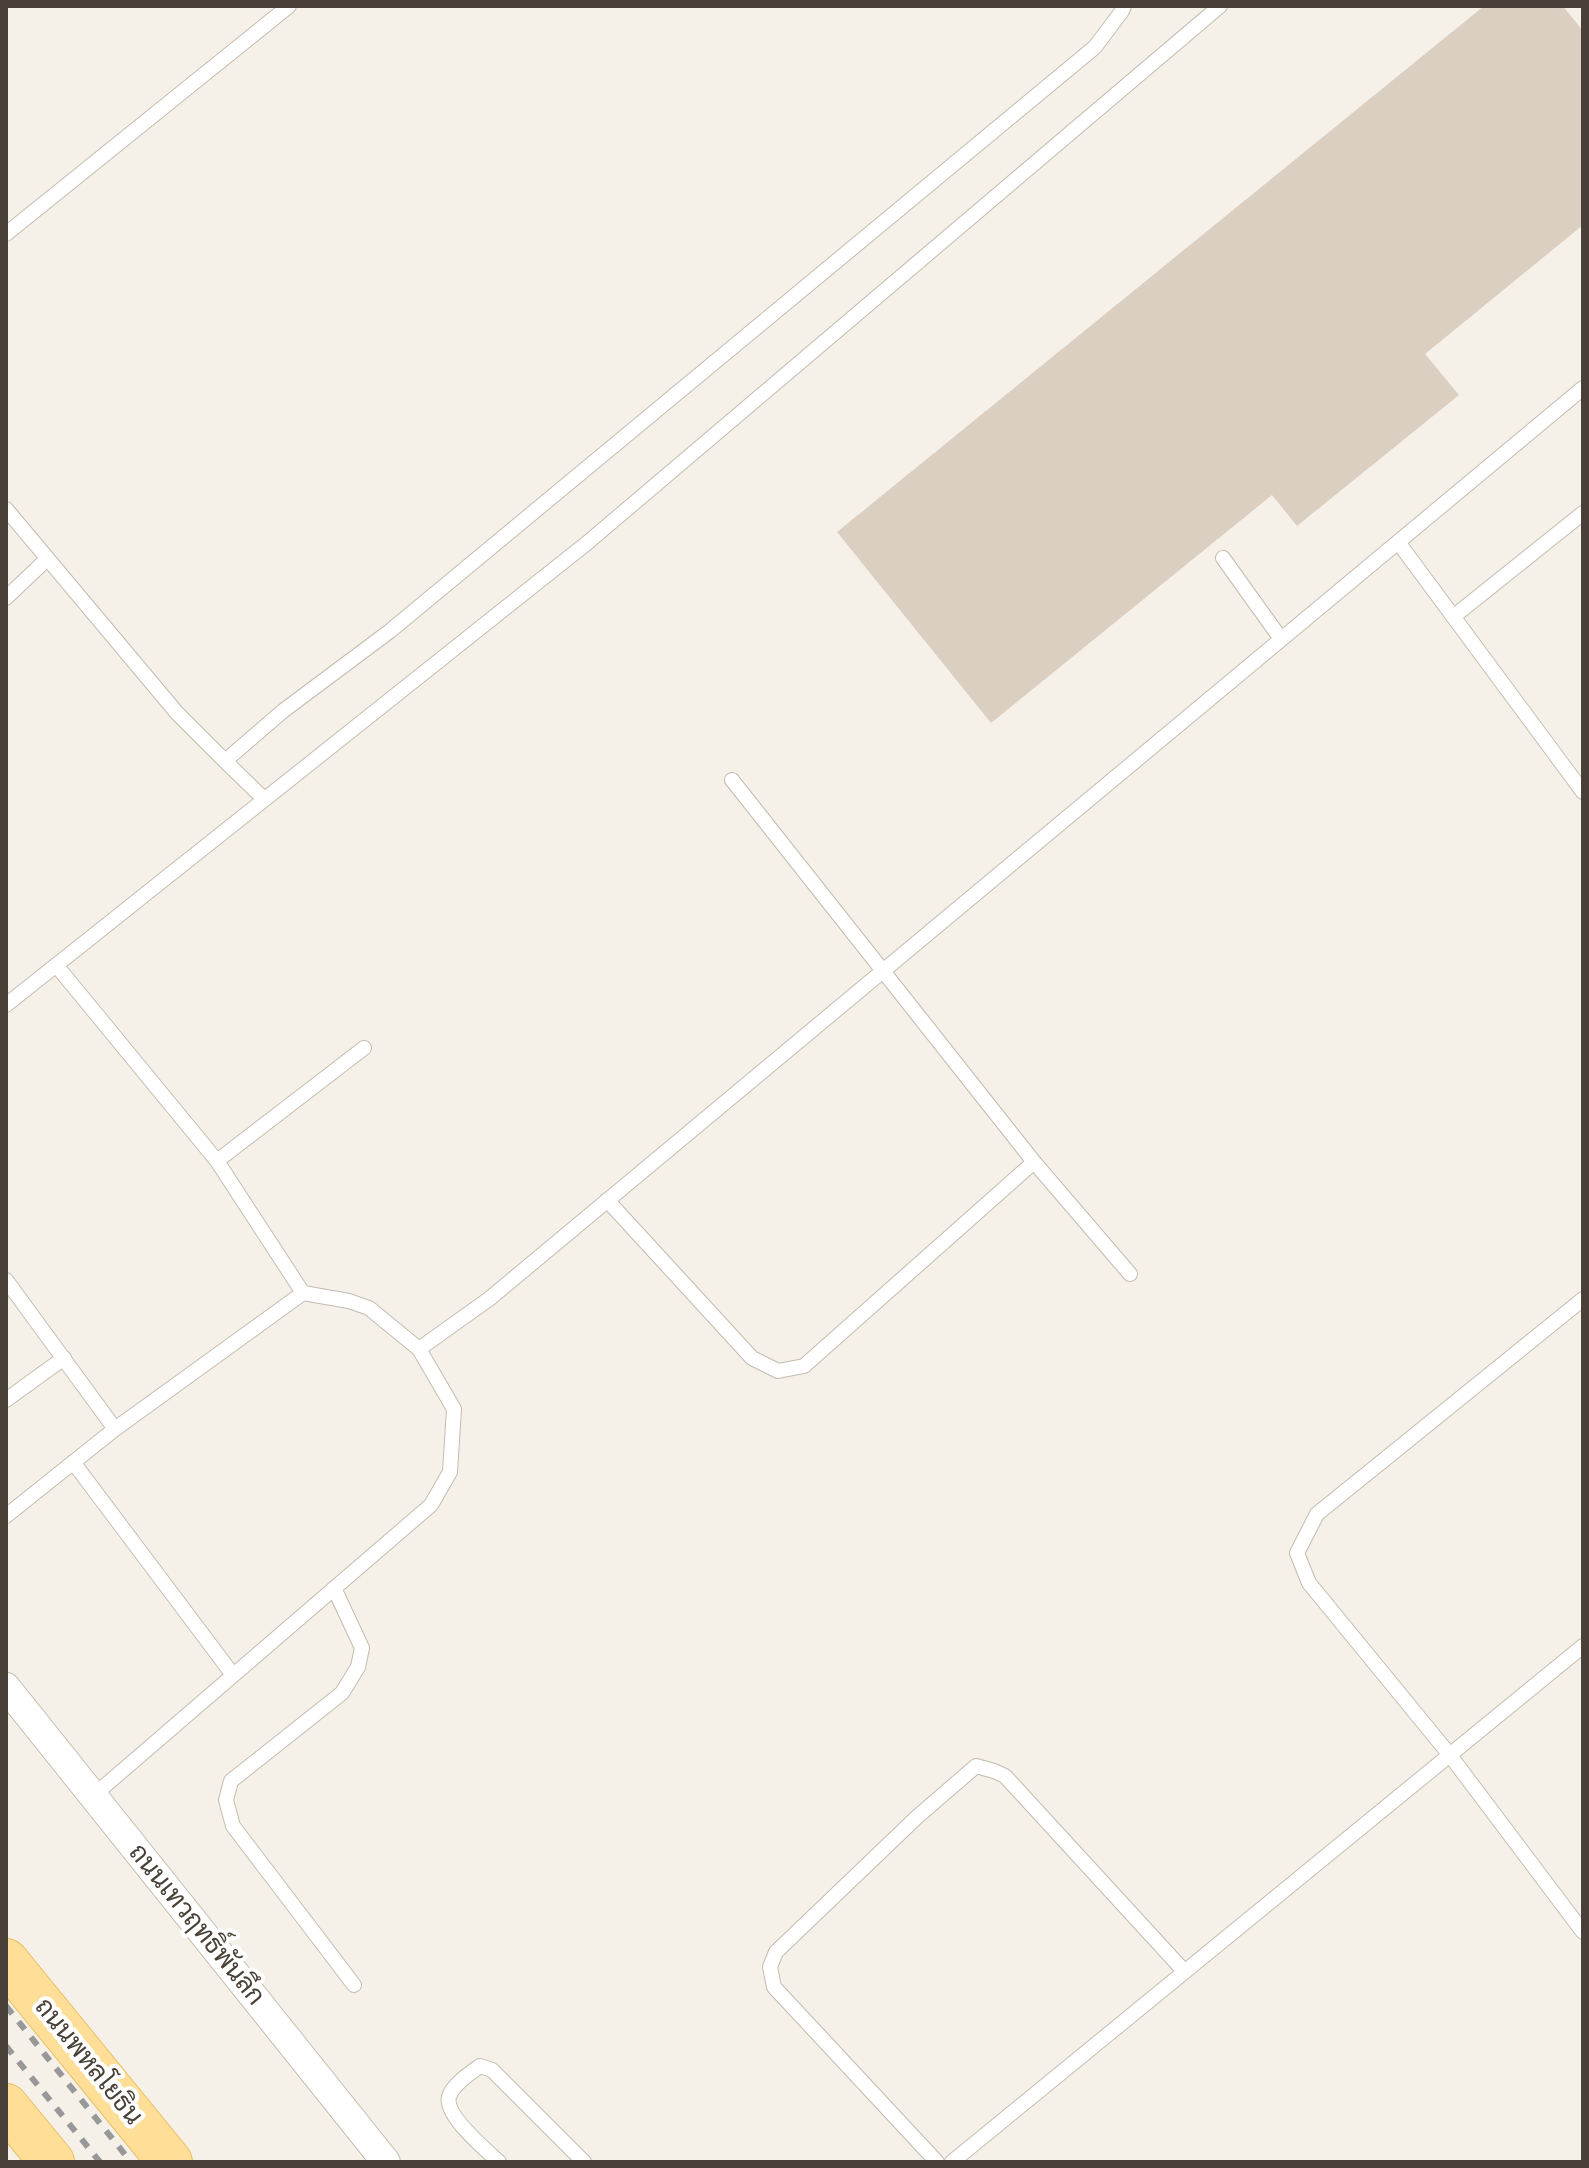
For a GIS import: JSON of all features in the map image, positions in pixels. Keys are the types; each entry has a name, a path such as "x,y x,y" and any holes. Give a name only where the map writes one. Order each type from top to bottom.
{"main road":[{"name":"ถนนพหลโยธิน","path":"6,1961 170,2162"},
{"path":"6,2106 52,2162"}],"street":[{"name":"ถนนเทวฤทธิ์พันลึก","path":"6,1687 386,2162"}],"lane":[{"path":"6,234 289,6"},
{"path":"225,761 283,711 403,621 1095,47 1124,6"},
{"path":"6,1005 587,543 1220,6"},
{"path":"419,1349 489,1299 1583,388"},
{"path":"6,509 177,713 264,799"},
{"path":"1453,617 1583,513"},
{"path":"1398,542 1583,792"},
{"path":"1223,558 1281,639"},
{"path":"6,598 47,559"},
{"path":"732,780 1034,1162 1130,1274"},
{"path":"56,965 217,1161 303,1293"},
{"path":"217,1161 364,1048"},
{"path":"607,1200 752,1358 778,1371 804,1366 1034,1162"},
{"path":"6,1280 115,1429"},
{"path":"6,1516 115,1429 303,1293 369,1308 419,1349 454,1409 450,1472 431,1505 93,1796"},
{"path":"1583,1299 1317,1514 1297,1553 1309,1583 1449,1754 1583,1932"},
{"path":"6,1400 64,1358"},
{"path":"73,1462 233,1675"},
{"path":"334,1588 362,1648 358,1667 342,1693 231,1781 226,1800 233,1826 354,1985"},
{"path":"952,2162 1583,1646"},
{"path":"937,2162 774,1987 770,1967 776,1952 917,1817 976,1766 1005,1776 1184,1971"},
{"path":"499,2162 456,2119 448,2105 449,2094 480,2066 492,2070 584,2162"}],"building":[{"path":"1484,6 1563,6 1583,31 1583,225 1425,354 1459,395 1297,526 1272,495 991,723 837,532"}],"railway":[{"path":"6,2006 131,2162"},
{"path":"6,2046 100,2162"}]}
